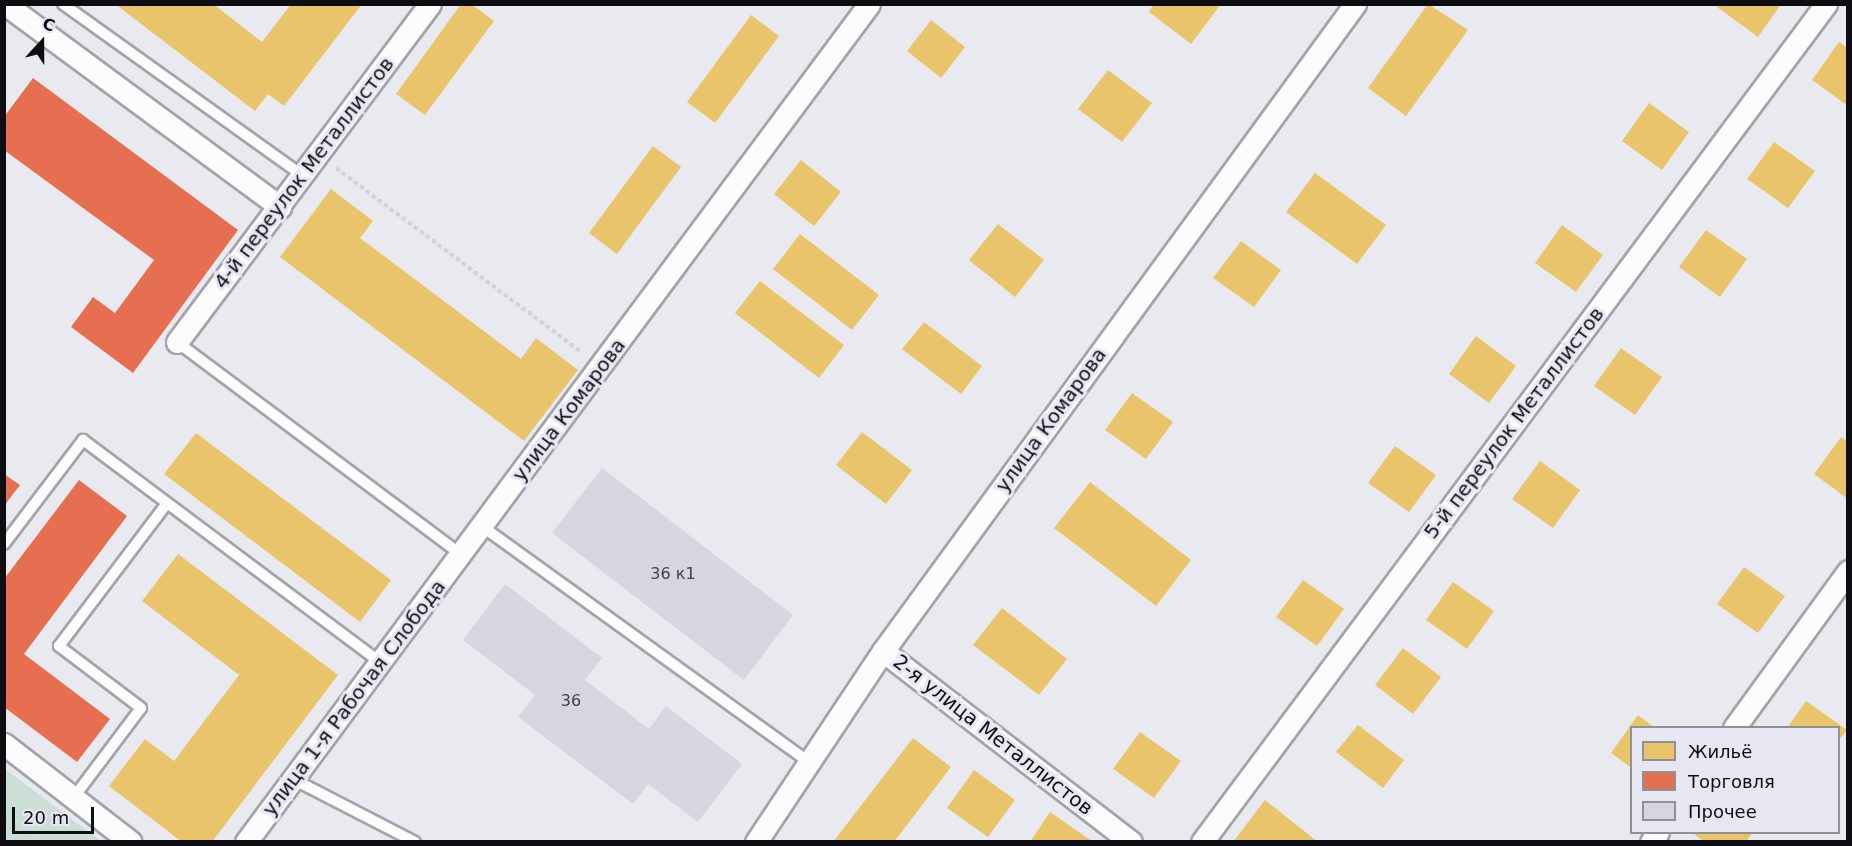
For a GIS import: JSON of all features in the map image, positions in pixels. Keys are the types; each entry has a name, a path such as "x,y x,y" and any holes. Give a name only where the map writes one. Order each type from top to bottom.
{"street":[{"name":"4-й переулок Металлистов","path":"177,342 430,4"},
{"name":"улица Комарова","path":"462,555 869,4"},
{"name":"улица Комарова","path":"756,842 883,651 1355,4"},
{"name":"5-й переулок Металлистов","path":"1202,842 1826,4"},
{"path":"12,6 280,207"},
{"name":"улица 1-я Рабочая Слобода","path":"246,842 462,555"},
{"path":"1735,726 1848,571"},
{"name":"2-я улица Металлистов","path":"883,651 1131,842"},
{"path":"4,744 131,842"}],"lane":[{"path":"63,4 303,176"},
{"path":"177,342 462,555"},
{"path":"4,544 83,440 381,663"},
{"path":"74,797 141,708 59,646 167,502"},
{"path":"483,526 808,761"},
{"path":"293,779 414,842"}],"path":[{"path":"319,154 601,367"},
{"path":"4,817 37,842"}],"green space":[{"path":"5,769 101,841 5,841"}],"building: Жильё":[{"path":"115,4 213,4 262,42 291,4 362,4 284,106 268,94 255,111"},
{"path":"461,4 471,4 494,21 425,115 396,94"},
{"path":"1154,4 1221,4 1191,44 1149,12"},
{"path":"1428,4 1468,30 1406,116 1368,88"},
{"path":"1719,4 1781,4 1758,37 1717,7"},
{"path":"751,15 779,36 715,123 687,102"},
{"path":"931,20 965,47 941,78 907,51"},
{"path":"1839,42 1848,48 1848,106 1812,80"},
{"path":"1108,70 1152,103 1122,142 1078,109"},
{"path":"1649,103 1689,132 1662,170 1622,141"},
{"path":"1774,142 1815,171 1788,208 1747,179"},
{"path":"653,146 681,167 617,254 589,233"},
{"path":"801,160 841,192 814,226 774,194"},
{"path":"1315,173 1386,225 1357,264 1286,212"},
{"path":"331,189 373,221 360,238 521,359 536,338 578,370 524,441 280,257"},
{"path":"998,224 1044,260 1015,297 969,260"},
{"path":"1562,225 1603,255 1576,292 1535,263"},
{"path":"1706,230 1747,259 1720,297 1679,267"},
{"path":"800,234 879,295 852,330 773,269"},
{"path":"1241,241 1281,270 1254,307 1213,278"},
{"path":"760,281 844,345 819,378 735,313"},
{"path":"924,322 982,366 961,394 902,349"},
{"path":"1476,336 1516,366 1489,403 1449,374"},
{"path":"1621,348 1662,377 1635,415 1594,386"},
{"path":"1132,393 1173,422 1146,459 1105,430"},
{"path":"862,432 912,470 886,504 836,465"},
{"path":"196,433 391,580 360,622 164,474"},
{"path":"1841,437 1848,442 1848,499 1814,474"},
{"path":"1395,446 1436,475 1409,512 1368,483"},
{"path":"1540,461 1580,490 1553,528 1512,499"},
{"path":"1090,482 1191,560 1156,606 1054,528"},
{"path":"178,554 338,675 212,842 182,842 109,786 145,739 174,761 239,675 142,601"},
{"path":"1744,567 1785,596 1758,633 1717,604"},
{"path":"1303,580 1344,609 1317,646 1276,617"},
{"path":"1453,582 1494,611 1467,649 1426,620"},
{"path":"1002,608 1067,659 1039,695 973,645"},
{"path":"1403,648 1441,677 1413,714 1375,685"},
{"path":"1806,701 1847,730 1840,739 1840,726 1788,726"},
{"path":"1638,715 1652,726 1630,726"},
{"path":"1358,725 1404,760 1383,788 1336,752"},
{"path":"1630,726 1630,767 1611,753"},
{"path":"1140,732 1181,761 1154,798 1113,769"},
{"path":"913,738 951,767 894,842 833,842"},
{"path":"974,770 1015,800 988,837 947,808"},
{"path":"1265,800 1318,842 1233,842"},
{"path":"1050,812 1093,842 1030,842"},
{"path":"1694,834 1752,834 1746,842 1704,842"}],"building: Торговля":[{"path":"33,78 238,230 133,373 71,327 93,297 115,313 154,260 4,150 4,117"},
{"path":"4,474 20,485 4,506"},
{"path":"79,480 127,516 24,654 110,719 77,762 4,707 4,579"}],"building: Прочее":[{"path":"602,468 793,615 744,680 552,533"},
{"path":"505,584 602,658 585,680 649,729 666,706 742,764 698,822 648,784 633,804 518,717 535,695 463,640"}]}
